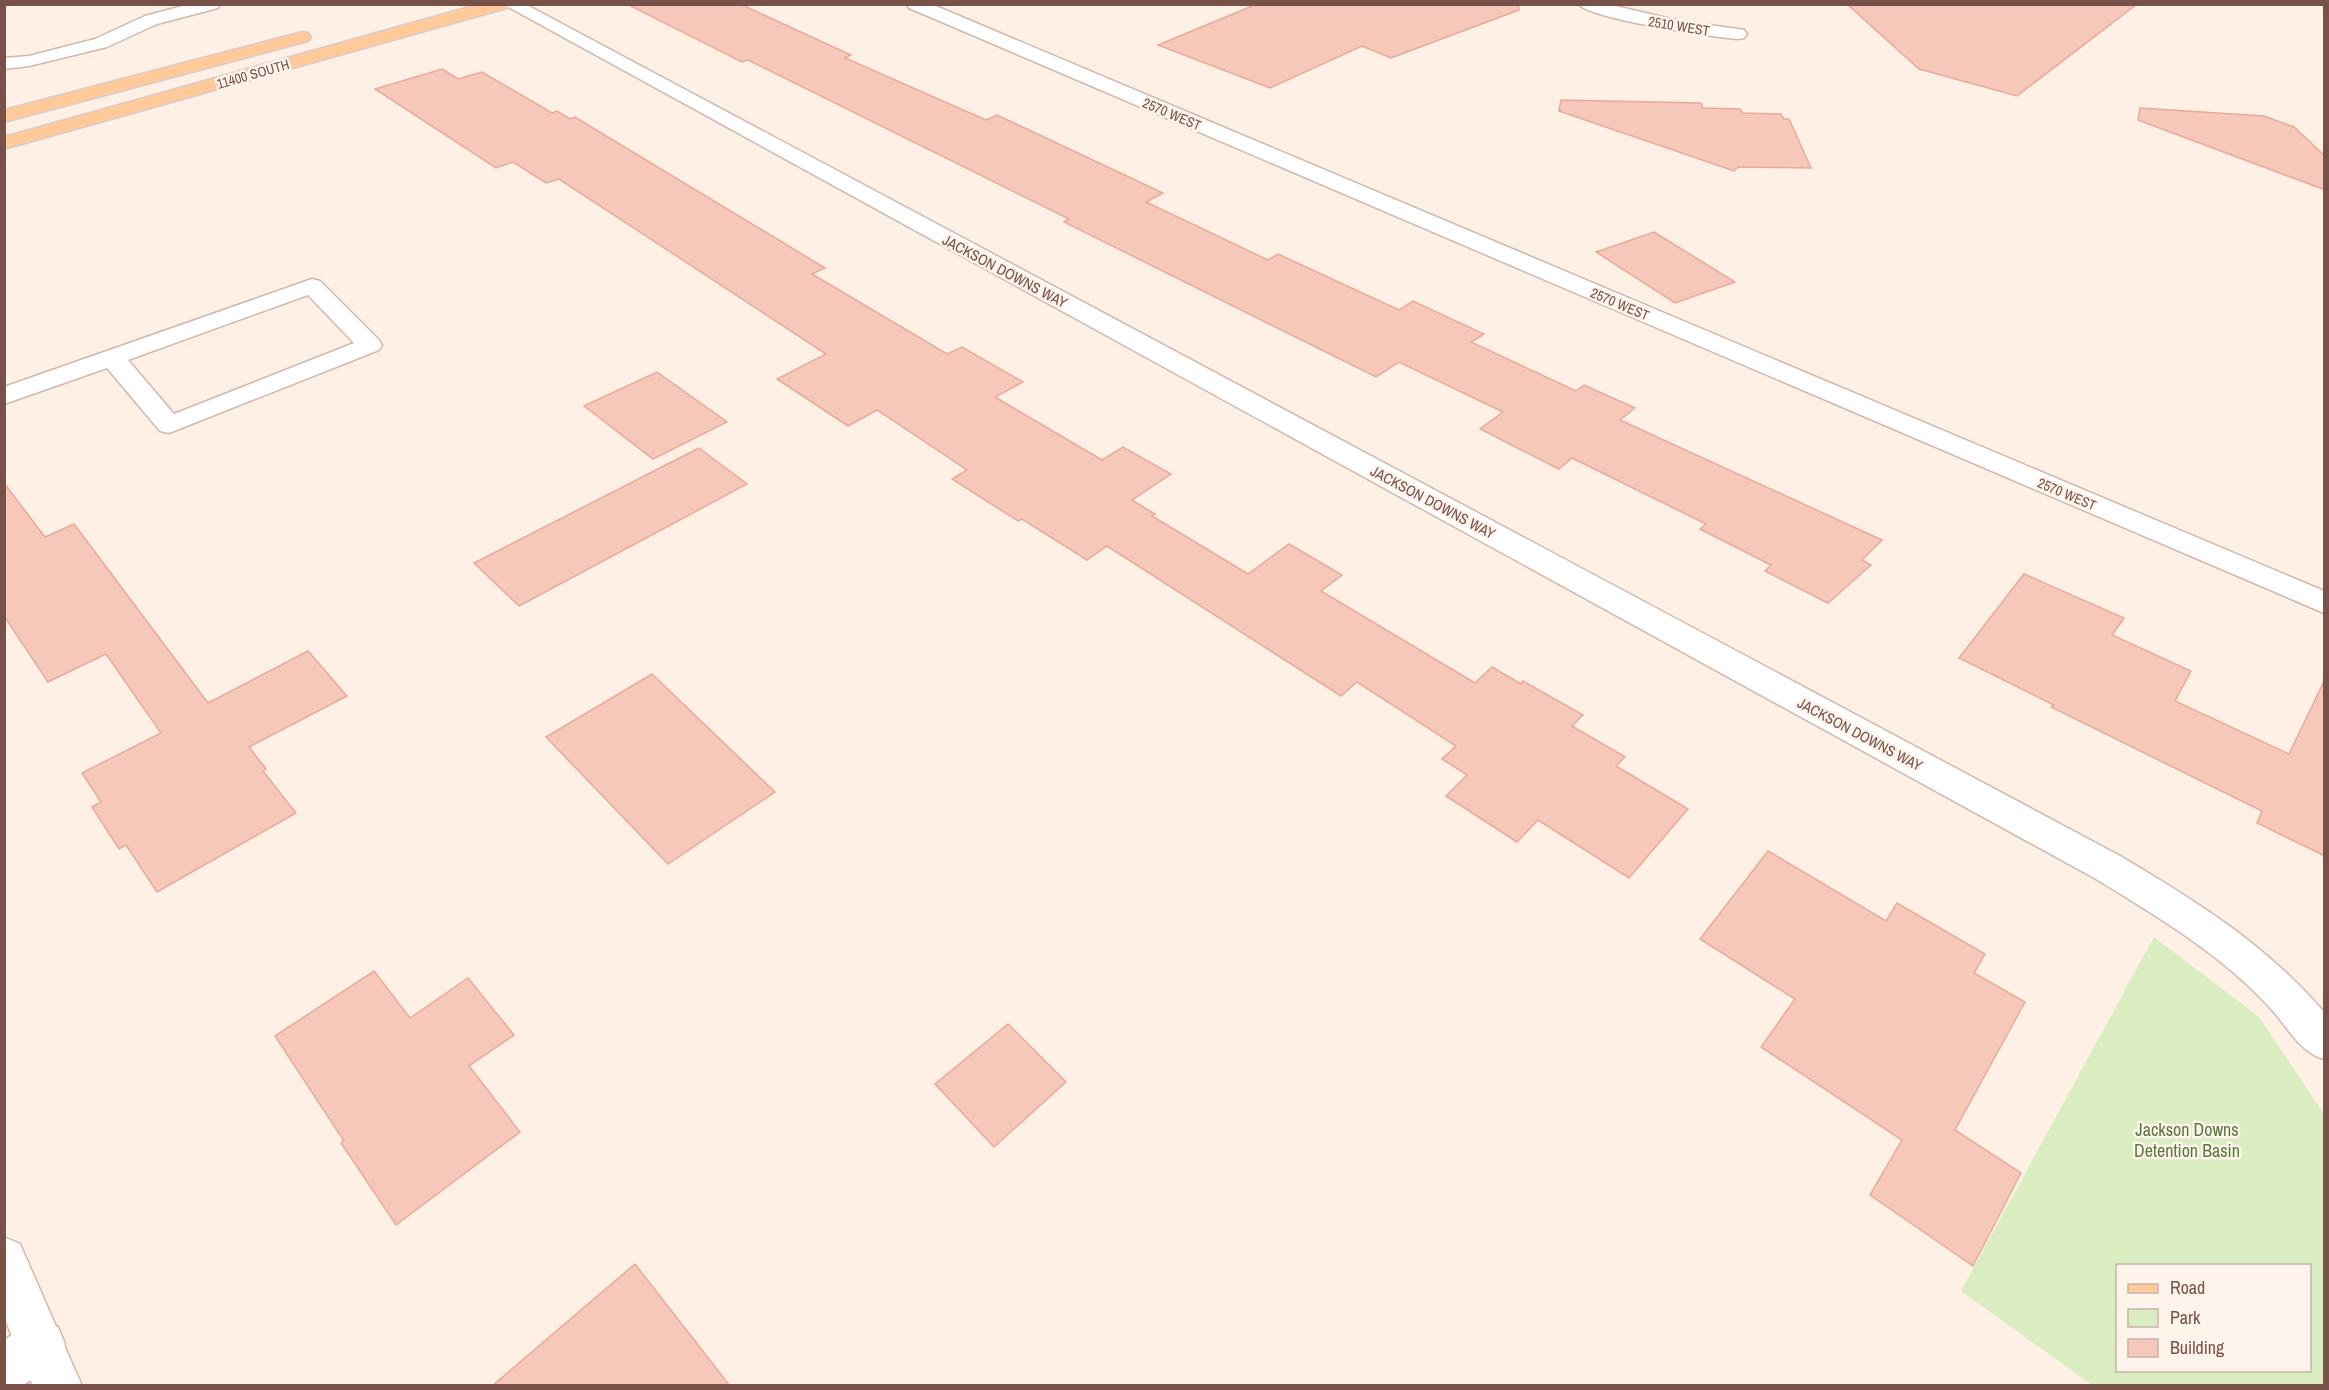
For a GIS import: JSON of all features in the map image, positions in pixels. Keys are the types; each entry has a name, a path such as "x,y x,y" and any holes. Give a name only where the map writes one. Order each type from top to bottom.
{"main road":[{"name":"11400 SOUTH","path":"4,143 501,4"},
{"name":"11400 SOUTH","path":"4,116 321,32"}],"street":[{"path":"4,64 29,61 101,43 151,20 212,4"},
{"name":"JACKSON DOWNS WAY","path":"511,4 2109,868 2178,909 2246,959 2325,1041"},
{"name":"2570 WEST","path":"915,4 2325,603"},
{"name":"2510 WEST","path":"1586,4 1642,21 1689,30 1738,34"},
{"path":"4,396 112,357 312,286 370,345 169,425 112,357"},
{"path":"4,1260 34,1366"}],"green space":[{"name":"Jackson Downs Detention Basin","path":"2154,937 2258,1016 2324,1114 2324,1385 2092,1385 1961,1291"}],"building":[{"path":"627,4 740,4 851,55 845,58 986,120 997,115 1163,193 1146,202 1268,260 1278,254 1399,310 1413,301 1484,334 1471,342 1576,391 1584,385 1635,408 1620,420 1882,540 1862,560 1871,565 1828,603 1765,571 1771,565 1700,529 1706,524 1572,458 1559,469 1480,429 1503,412 1399,362 1376,377 1064,222 1069,219 748,60 742,62"},
{"path":"1257,4 1518,4 1519,10 1391,58 1362,46 1270,88 1158,45"},
{"path":"1847,4 2137,4 2017,96 1919,69"},
{"path":"442,69 458,79 482,72 552,113 557,111 570,119 575,117 825,268 812,274 947,354 962,347 1023,382 995,397 1102,460 1123,447 1171,474 1132,500 1155,514 1152,516 1248,574 1289,544 1342,575 1321,591 1475,683 1492,667 1521,684 1523,681 1583,715 1572,726 1625,757 1616,766 1688,809 1629,878 1538,820 1517,842 1446,796 1467,775 1442,759 1456,746 1357,682 1341,696 1107,546 1087,560 1022,519 1018,521 952,479 967,470 877,410 848,426 777,379 826,354 559,179 546,183 513,162 496,168 375,89"},
{"path":"1561,100 1701,103 1703,108 1740,109 1743,113 1781,114 1784,119 1789,119 1811,168 1738,167 1734,171 1559,111"},
{"path":"2140,108 2264,116 2294,127 2325,156 2325,190 2138,120"},
{"path":"1654,232 1735,282 1675,303 1596,252"},
{"path":"657,372 727,422 653,459 584,406"},
{"path":"699,448 747,484 519,606 474,563"},
{"path":"4,483 45,537 74,524 208,703 308,651 347,696 249,747 266,769 263,771 296,813 157,892 126,845 119,849 92,807 101,802 82,773 161,733 106,654 48,682 4,616"},
{"path":"2024,574 2124,618 2112,635 2191,671 2175,701 2289,754 2325,679 2325,856 2257,823 2262,811 2051,707 2054,705 1959,658"},
{"path":"652,674 775,792 668,864 546,737"},
{"path":"1768,851 1886,921 1897,903 1985,954 1974,973 2025,1002 1955,1130 2021,1173 1973,1266 1870,1195 1902,1140 1761,1047 1795,999 1700,939"},
{"path":"374,971 410,1018 468,978 514,1035 469,1066 520,1132 396,1225 341,1143 344,1141 275,1036"},
{"path":"1008,1024 1066,1082 994,1147 935,1084"},
{"path":"635,1264 730,1386 492,1386"}]}
